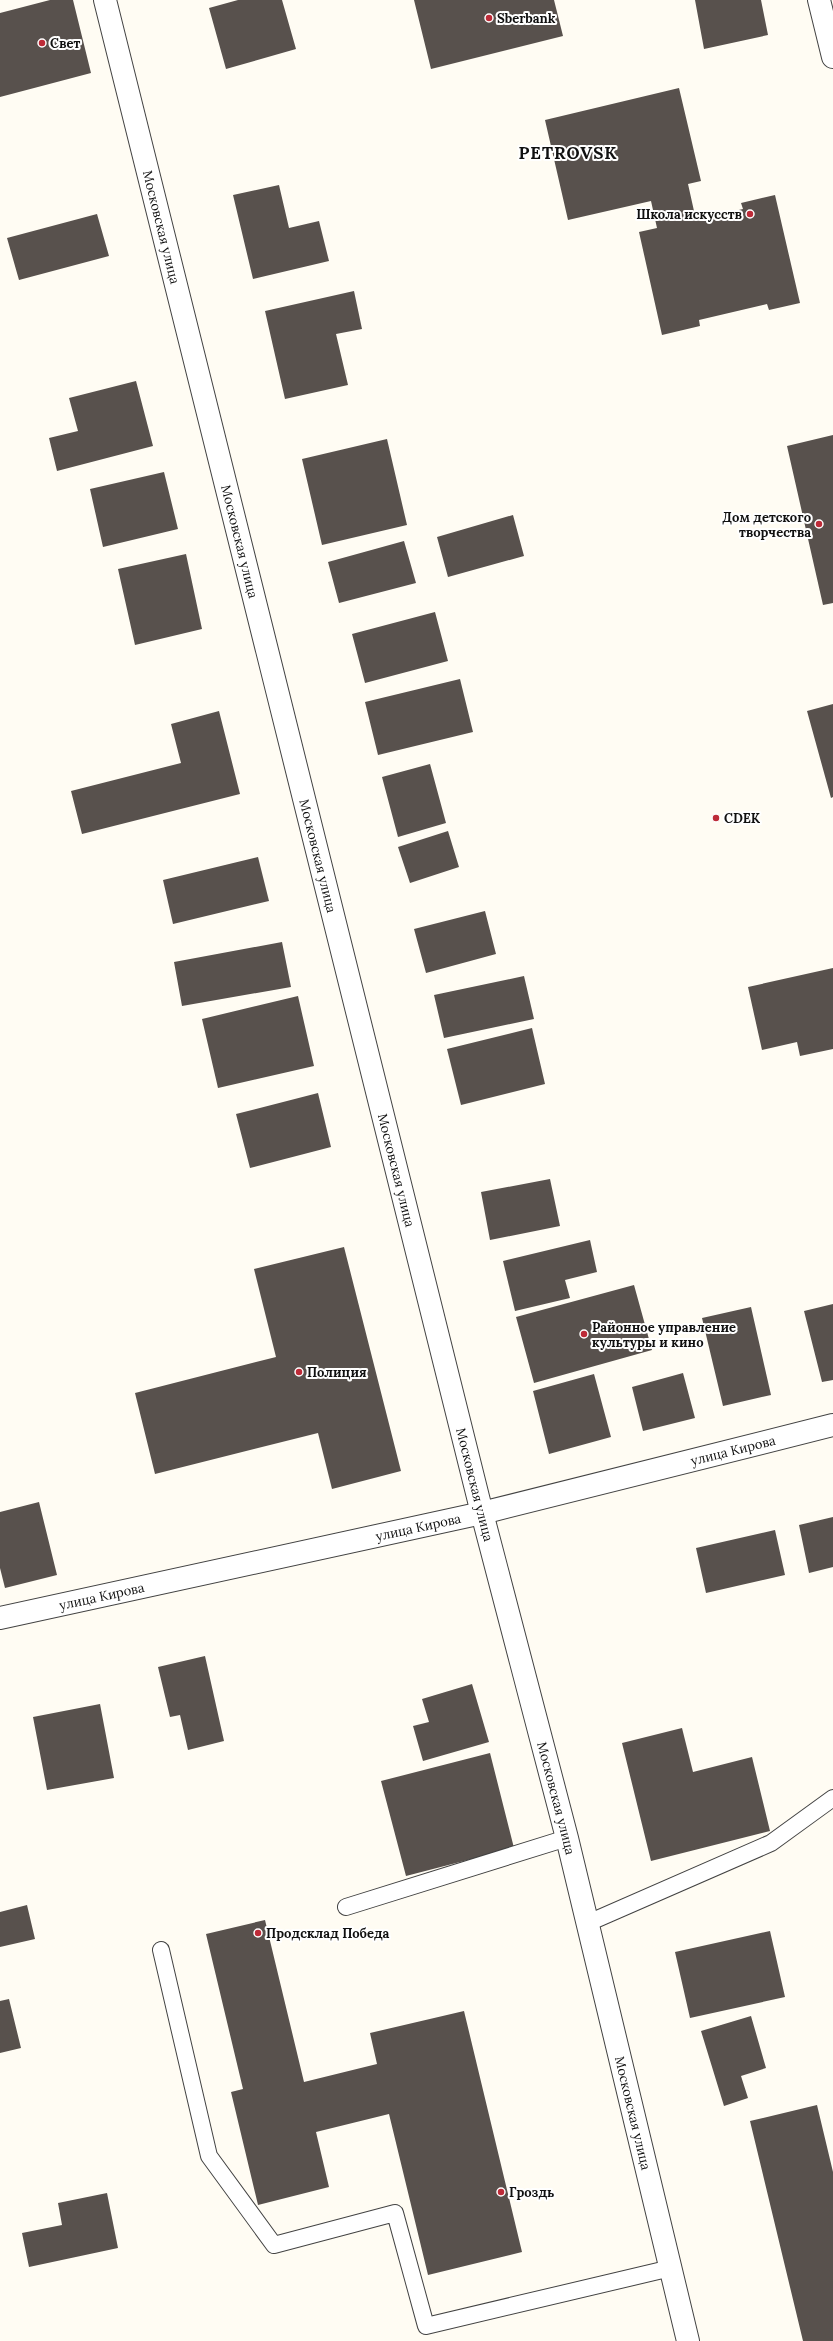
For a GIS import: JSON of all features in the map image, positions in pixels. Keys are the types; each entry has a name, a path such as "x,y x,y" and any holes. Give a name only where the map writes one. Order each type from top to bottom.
{"street":[{"name":"Московская улица","path":"105,0 482,1513 588,1922 688,2341"},
{"path":"819,0 833,57"},
{"name":"улица Кирова","path":"0,1618 482,1513 833,1424"}],"lane":[{"path":"588,1922 771,1843 833,1798"},
{"path":"346,1907 567,1838"},
{"path":"161,1950 209,2156 274,2246 395,2213 426,2326 671,2268"}],"building":[{"name":"Свет","path":"50,0 73,0 91,73 0,97 0,13"},
{"path":"238,0 282,0 296,49 226,69 209,8"},
{"name":"Sberbank","path":"414,0 554,0 563,36 431,69"},
{"path":"695,0 761,0 768,35 704,49"},
{"name":"Школа искусств","path":"679,88 701,181 688,184 696,220 743,209 741,203 775,195 800,303 769,310 767,304 699,320 700,326 662,335 639,232 657,228 651,201 568,220 545,120"},
{"path":"279,185 289,228 319,221 329,261 253,279 233,195"},
{"path":"97,214 109,256 19,280 7,238"},
{"path":"354,291 362,329 336,334 348,385 285,399 265,311"},
{"path":"136,381 153,446 57,471 49,438 78,431 69,398"},
{"name":"Дом детского творчества","path":"833,435 833,603 823,605 787,446"},
{"path":"387,439 407,525 322,545 302,459"},
{"path":"164,472 178,529 103,547 90,489"},
{"path":"513,515 524,556 448,577 437,537"},
{"path":"404,541 416,583 339,603 328,562"},
{"path":"186,554 202,629 135,645 118,569"},
{"path":"435,612 448,661 365,683 352,634"},
{"path":"460,679 473,732 378,755 365,702"},
{"path":"833,704 833,797 831,798 807,711"},
{"path":"219,711 240,794 82,834 71,791 181,763 171,724"},
{"path":"430,764 446,823 398,837 382,777"},
{"path":"448,831 459,867 410,883 398,847"},
{"path":"258,857 269,901 173,924 163,880"},
{"path":"485,911 496,954 426,973 414,929"},
{"path":"282,942 291,987 182,1006 174,962"},
{"path":"833,968 833,1049 800,1056 797,1042 762,1050 748,987"},
{"path":"524,976 534,1019 444,1038 434,995"},
{"path":"298,996 314,1066 218,1088 202,1019"},
{"path":"532,1028 545,1084 461,1105 447,1049"},
{"path":"318,1093 331,1147 250,1168 236,1114"},
{"path":"550,1179 560,1226 490,1240 481,1192"},
{"path":"590,1240 597,1272 565,1280 570,1298 515,1311 503,1261"},
{"path":"344,1247 401,1471 332,1489 318,1433 155,1474 135,1393 276,1357 254,1269"},
{"name":"Районное управление культуры и кино","path":"634,1285 652,1350 534,1383 516,1317"},
{"path":"833,1304 833,1380 822,1382 804,1311"},
{"path":"751,1307 771,1395 723,1406 702,1318"},
{"path":"683,1373 695,1418 643,1431 632,1387"},
{"path":"594,1374 611,1437 549,1454 533,1391"},
{"path":"39,1502 57,1575 5,1588 0,1568 0,1512"},
{"path":"833,1517 833,1567 809,1573 799,1525"},
{"path":"775,1530 785,1575 706,1593 696,1548"},
{"path":"205,1656 224,1741 188,1750 180,1715 170,1717 158,1667"},
{"path":"472,1684 489,1742 423,1761 413,1726 429,1722 422,1699"},
{"path":"100,1704 114,1778 47,1790 33,1717"},
{"path":"682,1728 693,1772 752,1757 770,1831 651,1861 622,1743"},
{"path":"490,1753 514,1848 406,1876 381,1781"},
{"path":"27,1905 35,1939 0,1947 0,1912"},
{"path":"265,1920 304,2082 377,2064 370,2033 464,2011 522,2252 428,2275 389,2114 316,2132 329,2187 258,2205 231,2092 243,2089 206,1934"},
{"path":"770,1931 785,1997 690,2018 675,1952"},
{"path":"9,1999 21,2048 0,2053 0,2001"},
{"path":"751,2016 766,2068 741,2076 748,2098 724,2106 701,2031"},
{"path":"817,2105 833,2172 833,2341 803,2341 750,2121"},
{"path":"107,2193 118,2248 29,2267 22,2233 62,2225 58,2203"}],"place":[{"name":"Sberbank","path":"489,18"},
{"name":"Свет","path":"42,43"},
{"name":"Школа искусств","path":"750,214"},
{"name":"Дом детского творчества","path":"819,524"},
{"name":"CDEK","path":"716,818"},
{"name":"Районное управление культуры и кино","path":"584,1334"},
{"name":"Полиция","path":"299,1372"},
{"name":"Продсклад Победа","path":"258,1933"},
{"name":"Гроздь","path":"501,2192"}],"district":[{"name":"PETROVSK","path":"568,153"}]}
